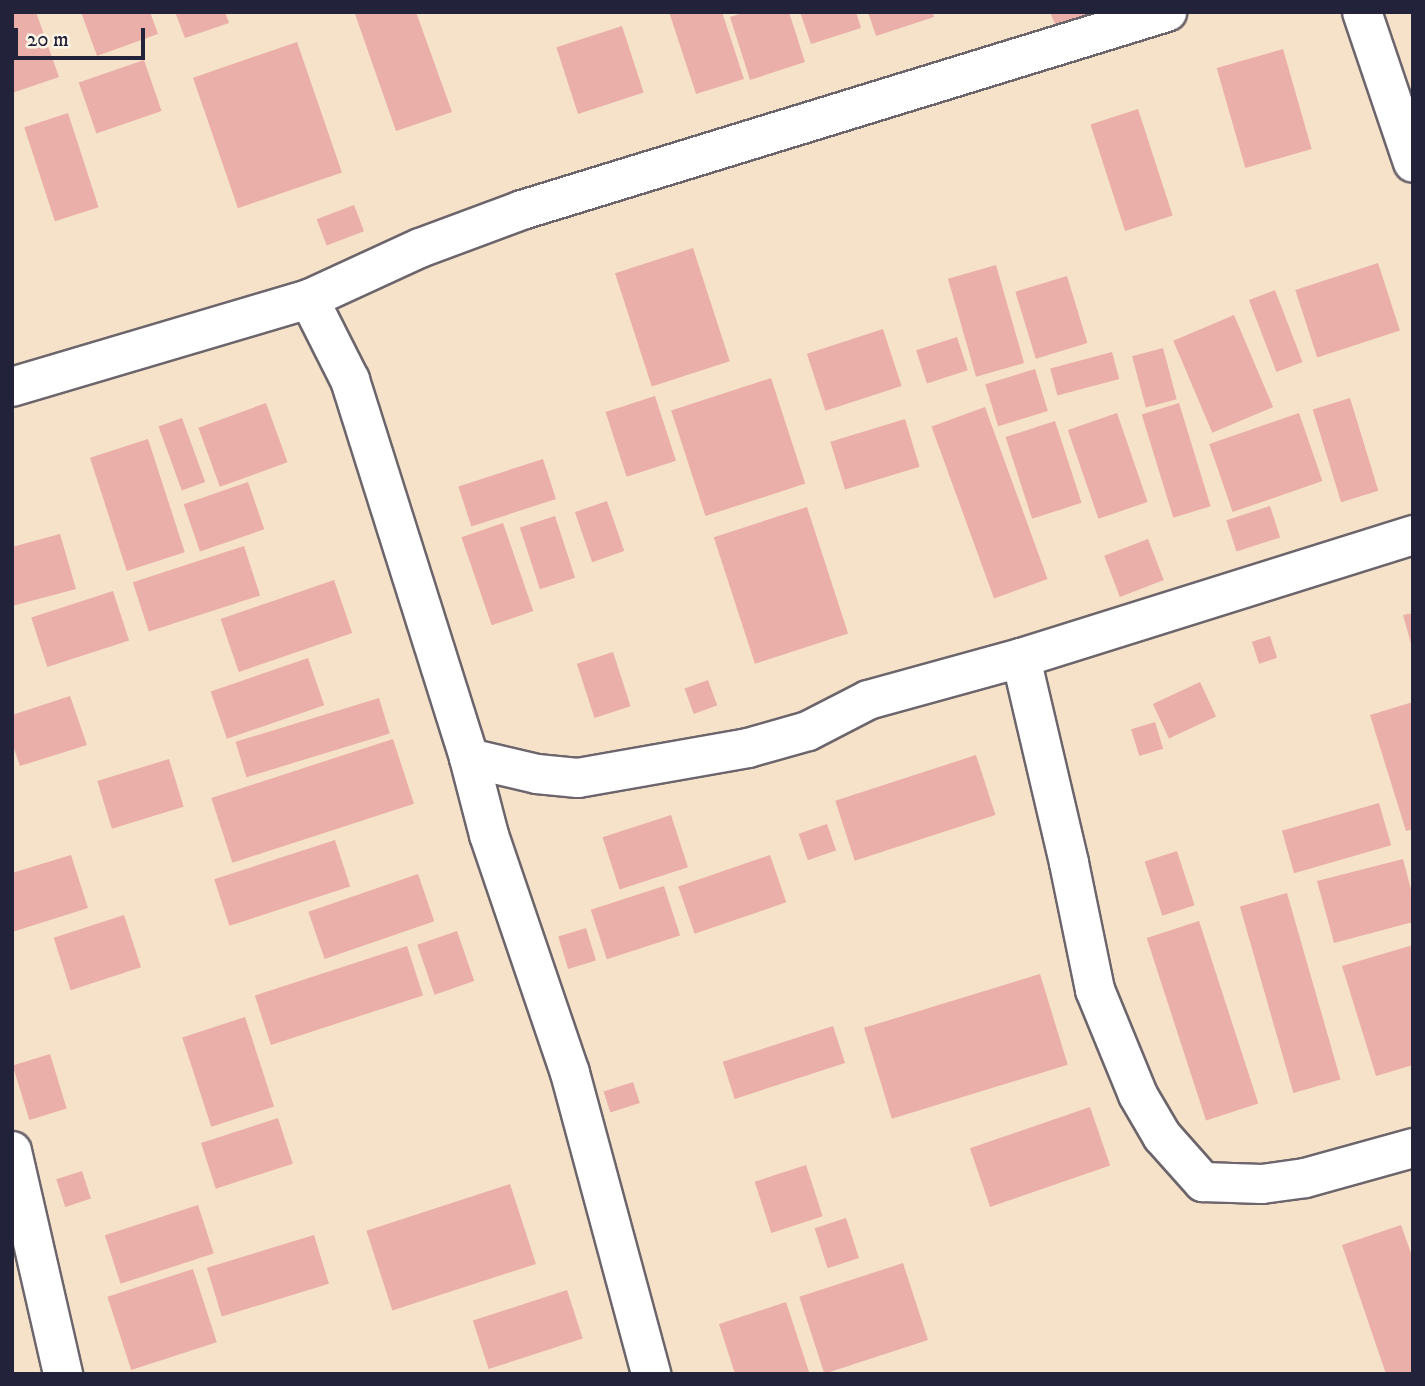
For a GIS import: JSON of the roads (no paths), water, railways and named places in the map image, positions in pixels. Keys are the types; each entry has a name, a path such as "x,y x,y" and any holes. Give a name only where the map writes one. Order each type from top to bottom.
{"street":[{"path":"12,387 309,299 420,248 522,210 1167,12"},
{"path":"1362,12 1413,163"},
{"path":"309,299 350,380 469,758 489,835 570,1073 644,1372"},
{"path":"469,758 537,774 578,778 735,750 807,731 868,700 1021,658 1413,535"},
{"path":"1021,658 1069,863 1095,990 1138,1095 1162,1136 1203,1182 1262,1184 1305,1178 1413,1148"},
{"path":"12,1151 63,1374"}]}
